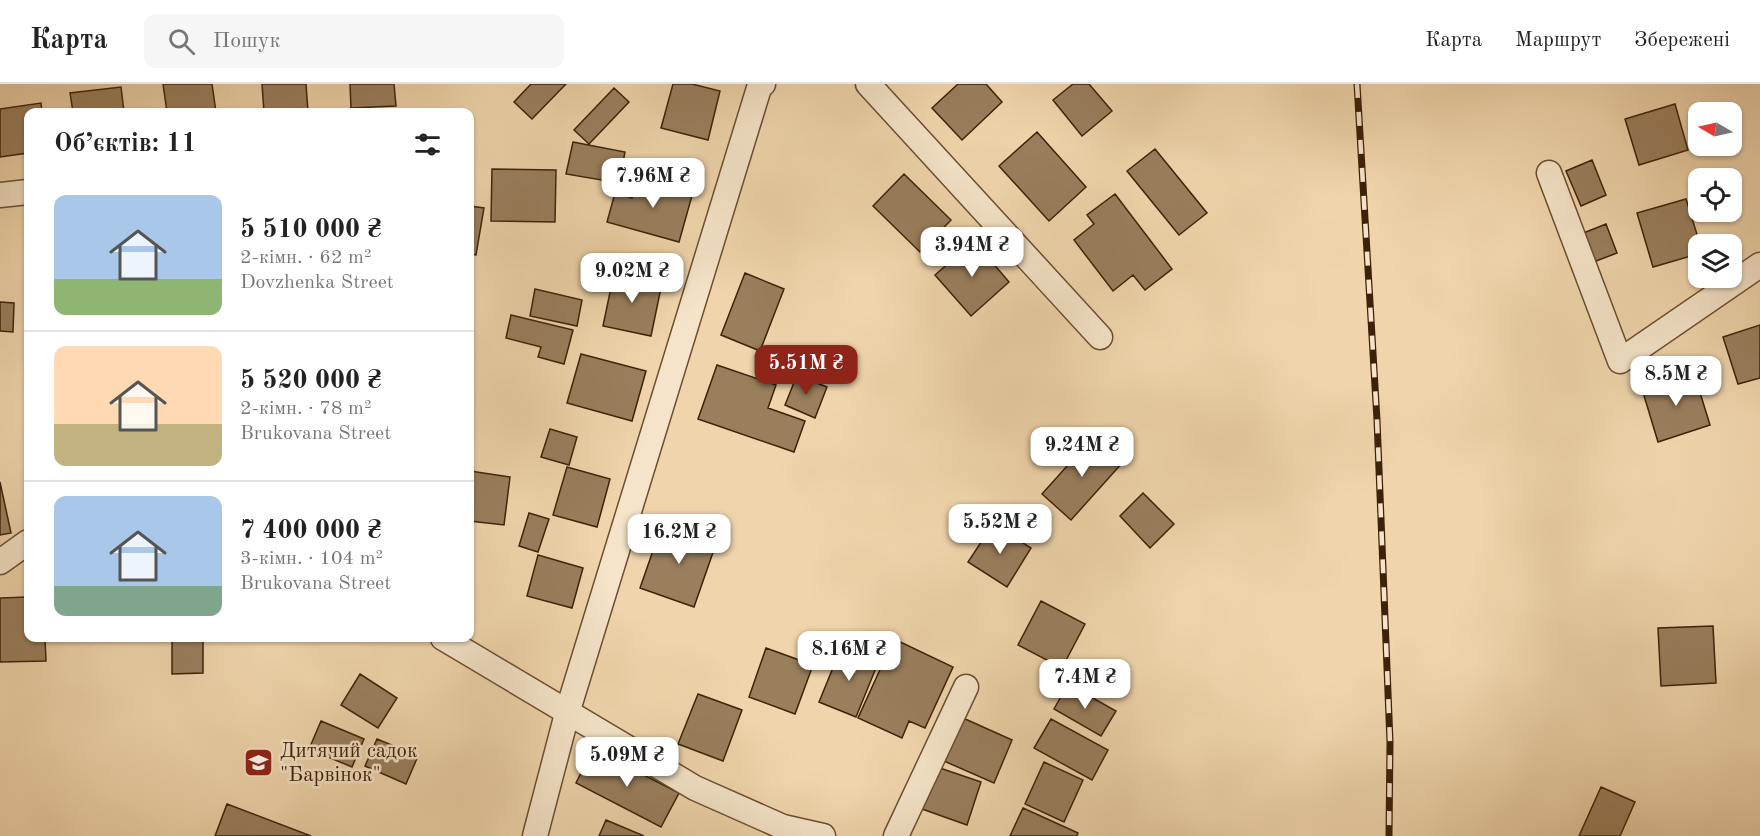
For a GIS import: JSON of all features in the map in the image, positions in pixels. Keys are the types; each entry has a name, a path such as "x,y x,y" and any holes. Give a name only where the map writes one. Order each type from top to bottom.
{"street":[{"path":"868,84 1100,337"},
{"path":"536,836 568,710 759,85"},
{"path":"1549,174 1620,361 1760,265"},
{"path":"0,195 24,192"},
{"path":"0,562 24,545"},
{"path":"449,642 568,710 695,788 783,827 823,836"},
{"path":"896,836 966,687"}],"building":[{"path":"163,84 212,84 215,108 166,108"},
{"path":"262,84 306,84 308,108 264,108"},
{"path":"350,84 394,84 396,106 351,108"},
{"path":"531,84 566,84 532,119 514,102"},
{"path":"673,84 692,84 720,91 708,140 661,128"},
{"path":"958,84 986,84 1002,102 962,140 932,108"},
{"path":"1073,84 1089,84 1112,111 1082,136 1053,100"},
{"path":"121,87 124,108 72,108 70,93"},
{"path":"614,88 629,102 589,144 574,130"},
{"path":"41,103 42,108 24,108 24,154 0,157 0,109"},
{"path":"1675,104 1688,150 1639,165 1625,119"},
{"path":"1037,132 1086,187 1049,221 999,166"},
{"path":"573,142 625,152 619,183 566,174"},
{"path":"1155,149 1207,213 1179,235 1127,171"},
{"path":"1592,160 1606,195 1581,206 1566,171"},
{"path":"492,169 556,170 555,222 491,221"},
{"path":"904,174 951,220 920,252 873,206"},
{"path":"638,176 693,192 679,242 607,222 615,193 632,198"},
{"path":"1115,194 1172,269 1145,290 1133,275 1113,291 1074,240 1094,224 1087,215"},
{"path":"1686,199 1688,222 1693,222 1697,234 1688,234 1688,257 1653,267 1637,213"},
{"path":"474,207 484,208 476,255 474,255"},
{"path":"1606,224 1617,253 1591,263 1581,234"},
{"path":"974,241 1009,282 971,316 935,275"},
{"path":"614,273 662,283 651,336 603,326"},
{"path":"745,273 784,289 760,351 721,335"},
{"path":"535,289 582,300 577,326 530,316"},
{"path":"0,302 14,303 13,332 0,331"},
{"path":"511,315 573,330 564,364 538,357 541,347 506,338"},
{"path":"1760,325 1760,378 1738,384 1723,337"},
{"path":"581,354 646,371 632,421 567,403"},
{"path":"717,365 776,385 768,408 805,421 794,452 698,419"},
{"path":"1694,373 1710,425 1658,442 1642,389"},
{"path":"797,375 827,387 815,418 785,405"},
{"path":"550,429 577,437 569,465 541,457"},
{"path":"1094,436 1123,462 1071,520 1042,494"},
{"path":"567,467 610,479 597,527 553,515"},
{"path":"474,472 510,477 504,525 474,521"},
{"path":"0,482 11,533 0,535"},
{"path":"1143,493 1174,524 1150,548 1120,516"},
{"path":"529,513 549,519 538,552 519,546"},
{"path":"663,522 717,541 694,607 640,588"},
{"path":"993,524 1031,548 1007,587 968,562"},
{"path":"538,555 583,568 572,608 527,596"},
{"path":"24,597 24,642 45,642 46,661 0,662 0,598"},
{"path":"1041,601 1085,624 1062,668 1018,645"},
{"path":"1713,626 1716,683 1661,686 1658,628"},
{"path":"894,639 953,667 925,728 909,721 902,738 858,718"},
{"path":"172,642 203,642 203,673 172,674"},
{"path":"766,648 813,665 795,714 749,697"},
{"path":"841,648 878,663 856,717 819,702"},
{"path":"360,674 397,698 378,728 341,705"},
{"path":"1068,684 1116,711 1101,736 1054,709"},
{"path":"698,694 742,710 723,761 678,744"},
{"path":"963,718 1012,740 994,783 944,761"},
{"path":"1051,719 1108,750 1092,780 1034,748"},
{"path":"321,721 364,739 352,767 309,749"},
{"path":"377,739 418,756 406,784 365,766"},
{"path":"593,749 679,793 661,827 576,783"},
{"path":"1044,762 1083,780 1064,822 1025,804"},
{"path":"937,767 981,782 967,825 922,809"},
{"path":"1601,787 1635,802 1620,836 1579,836"},
{"path":"227,804 311,836 215,836"},
{"path":"1023,808 1078,833 1077,836 1010,836"},
{"path":"606,820 644,836 599,836"}],"railway":[{"path":"1357,84 1377,420 1390,742 1389,836"}],"place":[{"name":"Дитячий садок \"Барвінок\"","path":"259,763"}]}
